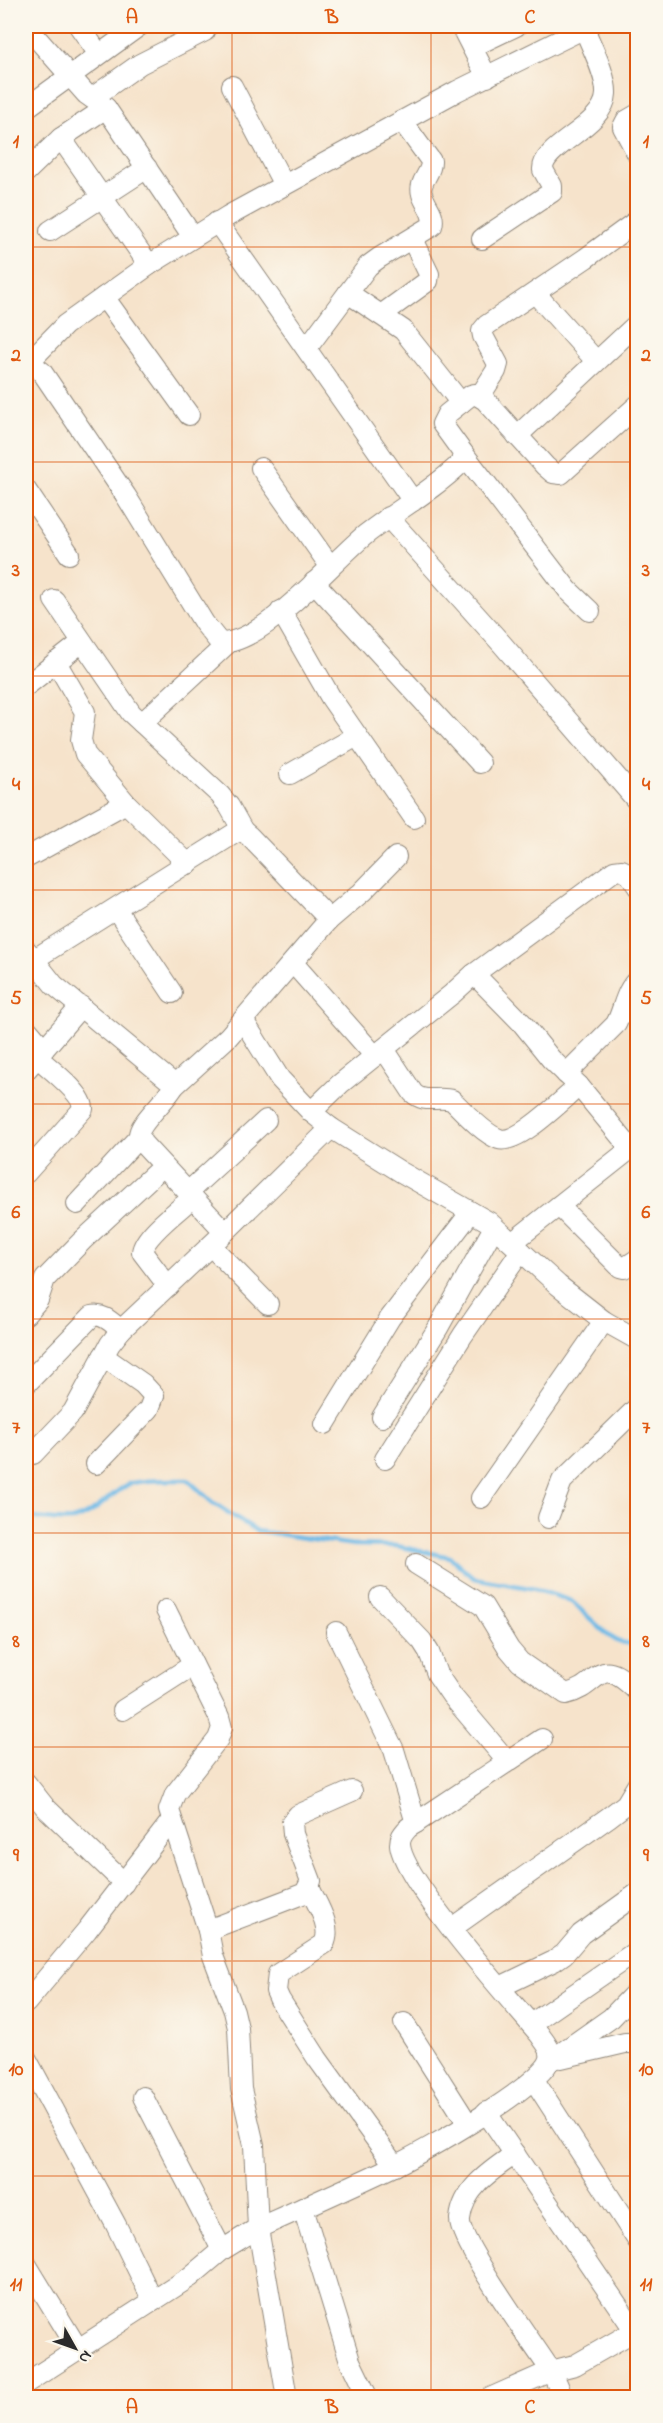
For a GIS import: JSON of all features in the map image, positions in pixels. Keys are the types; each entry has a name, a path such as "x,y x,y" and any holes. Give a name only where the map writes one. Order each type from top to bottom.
{"street":[{"path":"26,26 69,75 99,103 147,168 193,237"},
{"path":"79,26 98,53"},
{"path":"26,108 98,53 139,26"},
{"path":"461,26 487,76"},
{"path":"472,47 516,26"},
{"path":"227,644 220,644 214,638 126,496 42,372 27,363 65,325 149,265 217,222 487,76 587,27 605,84 605,103 590,121 545,159 543,170 552,192 482,238"},
{"path":"26,172 140,64 205,32"},
{"path":"232,87 284,185"},
{"path":"638,114 626,121 623,127 638,155"},
{"path":"307,348 368,266 427,230 434,222 421,193 422,184 431,167 428,156 402,121"},
{"path":"61,138 149,265"},
{"path":"50,231 147,168"},
{"path":"480,396 498,364 482,331 487,325 638,220"},
{"path":"217,222 414,501"},
{"path":"381,315 428,281 429,274 412,239"},
{"path":"348,293 403,330 461,403"},
{"path":"535,293 596,361"},
{"path":"104,297 189,415"},
{"path":"517,436 638,322"},
{"path":"591,611 568,590 442,424 447,414 471,395 480,396 553,473 561,474 636,409"},
{"path":"142,723 227,644 257,630 314,582 346,550 456,468 463,459 463,453"},
{"path":"261,468 330,566"},
{"path":"26,490 69,554"},
{"path":"388,517 502,644 638,802"},
{"path":"314,582 480,763"},
{"path":"54,600 131,713 220,795 243,831 328,921"},
{"path":"281,611 331,698 414,818"},
{"path":"26,686 82,642"},
{"path":"56,662 85,712 81,740 85,754 126,803 188,864"},
{"path":"290,774 357,736"},
{"path":"26,858 126,803"},
{"path":"174,1086 54,985 29,954 116,909 235,833 243,831"},
{"path":"77,1204 139,1137 141,1129 164,1102 174,1086 228,1037 328,921 362,892 396,857"},
{"path":"311,1112 340,1084 474,974 614,872 622,870 630,875 638,887"},
{"path":"116,909 172,993"},
{"path":"292,963 380,1052 419,1098 452,1100 490,1135 506,1140 521,1133 573,1080 616,1024 629,987 638,979"},
{"path":"385,1459 517,1246 559,1206 634,1146 474,974"},
{"path":"36,1059 81,1006"},
{"path":"243,1020 280,1079 311,1112 331,1128 494,1227 558,1285 604,1321 638,1340"},
{"path":"26,1028 36,1059 76,1093 83,1104 79,1114 26,1173"},
{"path":"168,1286 142,1252 142,1247 190,1195 266,1120"},
{"path":"33,1454 73,1412 103,1356 121,1330 211,1246 331,1128"},
{"path":"139,1137 225,1232"},
{"path":"26,1314 38,1300 45,1279 82,1241 163,1166"},
{"path":"559,1206 620,1267 624,1268 638,1259"},
{"path":"325,1425 390,1318 471,1212"},
{"path":"382,1417 438,1328 494,1227"},
{"path":"211,1246 268,1304"},
{"path":"26,1384 92,1316 104,1317 121,1330"},
{"path":"481,1498 604,1321"},
{"path":"96,1464 149,1410 154,1396 143,1384 103,1356"},
{"path":"548,1518 562,1481 638,1407"},
{"path":"416,1564 483,1606 509,1649 520,1662 557,1689 566,1694 576,1692 601,1673 613,1673 638,1692"},
{"path":"380,1597 422,1641 429,1652 437,1674 452,1696 507,1761"},
{"path":"166,1610 219,1716 222,1728 218,1739 170,1803 171,1821 238,2028 241,2089 254,2145 258,2228 287,2397"},
{"path":"336,1632 394,1750 416,1823"},
{"path":"123,1710 193,1665"},
{"path":"542,1739 416,1823 402,1834 400,1843 408,1868 452,1928 531,2024 550,2050 550,2061"},
{"path":"26,1783 45,1807 123,1883"},
{"path":"452,1928 626,1804 638,1784"},
{"path":"351,1791 298,1815 292,1822 293,1834 309,1874 309,1887 323,1918 327,1938 324,1944 278,1974 276,1991 317,2058 394,2166"},
{"path":"26,2003 87,1930 171,1821"},
{"path":"208,1930 298,1896 309,1887"},
{"path":"500,1987 564,1954 581,1934 638,1893"},
{"path":"531,2024 638,1950"},
{"path":"26,2383 190,2277 222,2250 258,2228 394,2166 468,2124 534,2080 550,2061 631,2006 638,1990"},
{"path":"404,2024 468,2124"},
{"path":"550,2061 625,2043 638,2043"},
{"path":"26,2058 116,2225 153,2301"},
{"path":"534,2080 638,2241"},
{"path":"143,2097 222,2250"},
{"path":"486,2112 636,2330 575,2365 551,2371 490,2397"},
{"path":"515,2154 485,2174 478,2182 462,2208 460,2228 498,2292 551,2371 563,2397"},
{"path":"303,2208 350,2361 368,2397"},
{"path":"26,2265 78,2349"}],"waterway":[{"path":"26,1517 72,1520 90,1513 118,1490 132,1483 152,1480 188,1480 213,1503 257,1531 354,1545 397,1546 450,1557 474,1578 535,1589 571,1601 609,1636 619,1642 632,1644 638,1638"}]}
